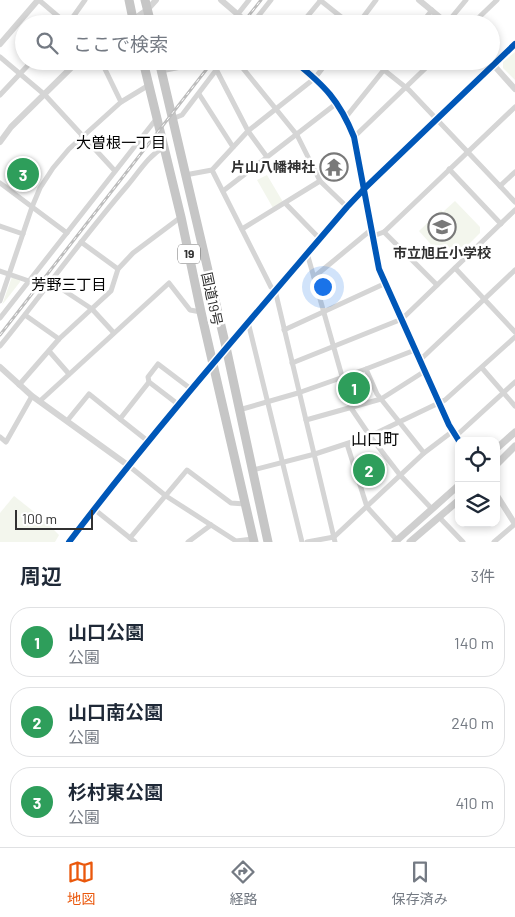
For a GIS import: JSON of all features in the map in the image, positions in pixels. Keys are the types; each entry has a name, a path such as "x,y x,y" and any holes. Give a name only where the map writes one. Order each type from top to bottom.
{"highway":[{"path":"129,0 131,15"},
{"path":"145,0 149,15"},
{"name":"国道19号","path":"146,70 181,217 212,364 253,540"},
{"name":"国道19号","path":"161,71 226,347 268,542"}],"main road":[{"path":"500,445 515,432"},
{"path":"500,461 515,446"},
{"path":"396,541 455,489"},
{"path":"410,542 455,503"}],"street":[{"path":"25,15 38,0 57,15"},
{"path":"74,15 85,0"},
{"path":"141,15 156,0"},
{"path":"221,0 238,14 249,0"},
{"path":"258,15 271,0"},
{"path":"308,15 321,0 339,15"},
{"path":"365,15 376,0"},
{"path":"419,0 438,15"},
{"path":"454,15 466,0"},
{"path":"481,15 496,0"},
{"path":"428,15 432,10"},
{"path":"0,44 15,27"},
{"path":"500,56 515,44"},
{"path":"0,57 15,70"},
{"path":"15,70 45,95 115,171"},
{"path":"0,95 24,70"},
{"path":"0,142 11,128 69,70"},
{"path":"105,70 121,102"},
{"path":"161,71 166,70"},
{"path":"172,118 182,115 217,70 248,131 267,157"},
{"path":"245,70 297,134 320,181 347,207"},
{"path":"305,70 328,91 346,117 354,137 379,269 456,436"},
{"path":"185,175 212,170 248,131 315,78 321,70"},
{"path":"346,117 384,70 406,88 515,202"},
{"path":"354,137 424,70"},
{"path":"70,542 94,509 191,389 347,207 484,70"},
{"path":"497,70 515,89"},
{"path":"0,301 32,207 40,188 53,168 83,136 121,102 149,85"},
{"path":"199,94 233,147"},
{"path":"223,191 337,103"},
{"path":"314,277 373,233 384,232 515,106"},
{"path":"0,318 157,118"},
{"path":"0,346 80,242 154,153 164,147"},
{"path":"449,169 501,224"},
{"path":"212,170 271,287 275,290 334,539"},
{"path":"500,186 515,172"},
{"path":"242,229 320,181"},
{"path":"0,184 67,233"},
{"path":"285,203 320,239"},
{"path":"292,363 402,319 515,210"},
{"path":"19,385 59,339 111,291 118,269 133,253 181,217"},
{"path":"0,226 23,234"},
{"path":"384,232 437,286"},
{"path":"80,242 118,269"},
{"path":"308,253 351,408 400,476 432,509"},
{"path":"455,268 515,332"},
{"path":"420,360 515,270"},
{"path":"0,271 29,281"},
{"path":"51,282 92,309 114,333"},
{"path":"40,401 169,283 190,310 201,312"},
{"path":"284,330 386,283"},
{"path":"25,315 59,339"},
{"path":"248,322 302,542"},
{"path":"253,470 314,454 370,436 440,403 515,337"},
{"path":"239,410 298,393 366,370 415,350"},
{"path":"49,351 69,374"},
{"path":"120,419 149,382 148,378 158,364 191,389"},
{"path":"0,367 32,396 129,466 166,496 236,541 253,540"},
{"path":"482,368 515,406"},
{"path":"366,370 376,394 424,453"},
{"path":"306,420 381,399 425,371"},
{"path":"149,382 179,405"},
{"path":"307,542 334,539 424,453 456,436 515,382"},
{"path":"68,421 89,394 149,442"},
{"path":"0,438 6,442 32,396"},
{"path":"347,444 367,506 396,541"},
{"path":"130,538 187,470 231,503 245,504"},
{"path":"494,542 515,523 500,500"},
{"path":"94,509 134,542"},
{"path":"439,517 463,542"},
{"path":"188,542 211,525"}],"shaded area":[{"path":"515,52 515,80 503,68 503,62"},
{"path":"13,160 20,162 40,180 36,188 20,177 11,188 6,185 15,173 8,167"},
{"path":"267,175 283,202 273,208 257,180"},
{"path":"455,201 480,227 480,233 453,260 446,253 437,251 419,231 441,210 443,212"},
{"path":"12,277 20,280 20,282 2,305"},
{"path":"380,458 388,465 362,478 359,467 370,462 371,464"},
{"path":"14,496 43,519 59,535 55,542 0,542 0,513"}],"railway":[{"path":"249,15 261,0"},
{"path":"0,335 206,70"}],"cycle path":[{"path":"500,58 515,44"},
{"path":"305,70 323,86 337,103 354,137 379,269 449,425 456,437"},
{"path":"69,542 171,414 347,207 488,70"}],"place":[{"name":"片山八幡神社","path":"334,167"},
{"name":"杉村東公園","path":"23,174"},
{"name":"市立旭丘小学校","path":"442,227"},
{"name":"山口公園","path":"354,388"},
{"name":"山口南公園","path":"369,470"}],"district":[{"name":"大曽根一丁目","path":"121,143"},
{"name":"芳野三丁目","path":"69,285"},
{"name":"山口町","path":"375,439"}]}
